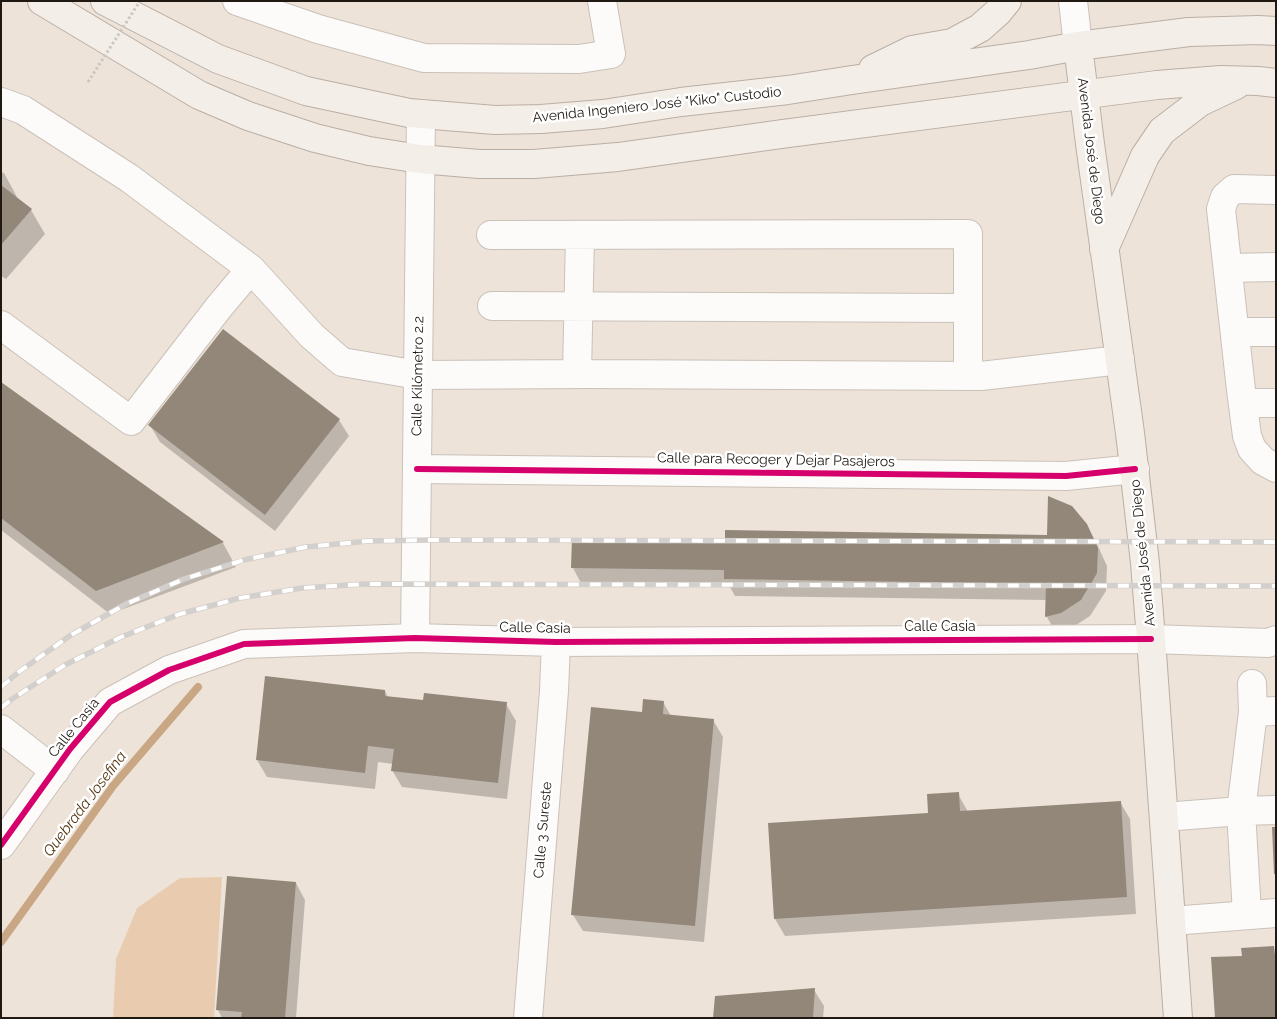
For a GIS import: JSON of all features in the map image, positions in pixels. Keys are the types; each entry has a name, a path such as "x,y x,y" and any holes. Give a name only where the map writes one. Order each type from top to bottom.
{"main road":[{"path":"42,1 198,95 248,116 315,138 369,151 420,159 479,164 534,164 618,157 691,148 791,132 1166,84 1221,80 1276,83"},
{"name":"Avenida Ingeniero José \"Kiko\" Custodio","path":"105,1 144,13 218,59 306,91 421,114 495,120 541,119 604,114 682,102 788,90 1029,55 1078,46 1189,32 1276,31"},
{"path":"852,80 912,50 952,43 980,28 1007,1"},
{"name":"Avenida José de Diego","path":"1078,46 1145,563 1178,1018"},
{"path":"1104,249 1145,156 1162,131 1200,102 1246,81"}],"street":[{"path":"132,1 144,13"},
{"path":"237,1 318,29 424,58 579,59 611,54 602,1"},
{"name":"Avenida José de Diego","path":"1073,1 1078,46"},
{"path":"1,102 23,110 129,178 251,269 312,336 342,362 418,375 981,376 1120,360"},
{"name":"Calle Kilómetro 2.2","path":"415,638 421,114"},
{"path":"1276,190 1234,189 1225,197 1221,209 1247,436 1252,450 1263,461 1276,468"},
{"path":"491,235 968,234 968,376"},
{"path":"577,374 580,235"},
{"path":"1228,268 1276,267"},
{"path":"1,325 131,420 209,334 219,307 251,269"},
{"path":"492,306 968,308"},
{"path":"1235,332 1276,332"},
{"path":"1243,403 1276,402"},
{"name":"Calle para Recoger y Dejar Pasajeros","path":"417,469 1066,476 1134,469"},
{"name":"Calle Casia","path":"1,845 70,750 110,702 169,670 244,644 415,638 556,642 1151,639 1268,643 1276,640"},
{"name":"Calle 3 Sureste","path":"528,1018 554,691 556,642"},
{"path":"1247,914 1241,811 1264,711 1252,684"},
{"path":"1,729 55,771"},
{"path":"1164,817 1276,810"},
{"path":"1172,920 1276,912"}],"path":[{"path":"88,82 144,13"}],"shaded area":[{"path":"222,877 214,1018 113,1018 116,959 137,908 180,878"}],"building":[{"path":"1,185 32,209 1,245"},
{"path":"223,329 340,419 265,515 148,425"},
{"path":"1,382 224,542 96,591 1,518"},
{"path":"1048,496 1072,506 1087,524 1098,548 1097,573 1092,585 1090,585 1081,600 1061,613 1045,617 1046,584 724,579 724,570 571,568 572,538 725,540 725,530 1047,535"},
{"path":"265,676 385,690 385,696 423,700 424,693 507,702 498,783 391,771 394,749 368,746 365,773 256,760"},
{"path":"643,699 664,701 663,714 714,719 695,926 571,915 591,707 642,712"},
{"path":"959,792 960,811 1121,801 1127,897 774,919 768,823 928,813 927,794"},
{"path":"1272,827 1276,827 1276,874 1274,874"},
{"path":"227,876 296,882 285,1018 241,1018 242,1012 216,1010"},
{"path":"1274,946 1276,963 1276,1018 1215,1018 1211,957 1242,956 1241,948"},
{"path":"815,988 813,1018 713,1018 715,996"}],"waterway":[{"name":"Quebrada Josefina","path":"1,942 113,786 198,687"}],"railway":[{"path":"1,687 20,671 71,635 126,604 184,579 244,560 306,547 368,541 431,540 1276,542"},
{"path":"1,708 65,665 121,637 180,614 240,598 302,588 365,584 1276,586"}],"cycle path":[{"path":"417,469 1066,476 1135,469"},
{"path":"1,845 70,749 110,702 169,670 244,644 415,638 556,642 1151,639"}]}
